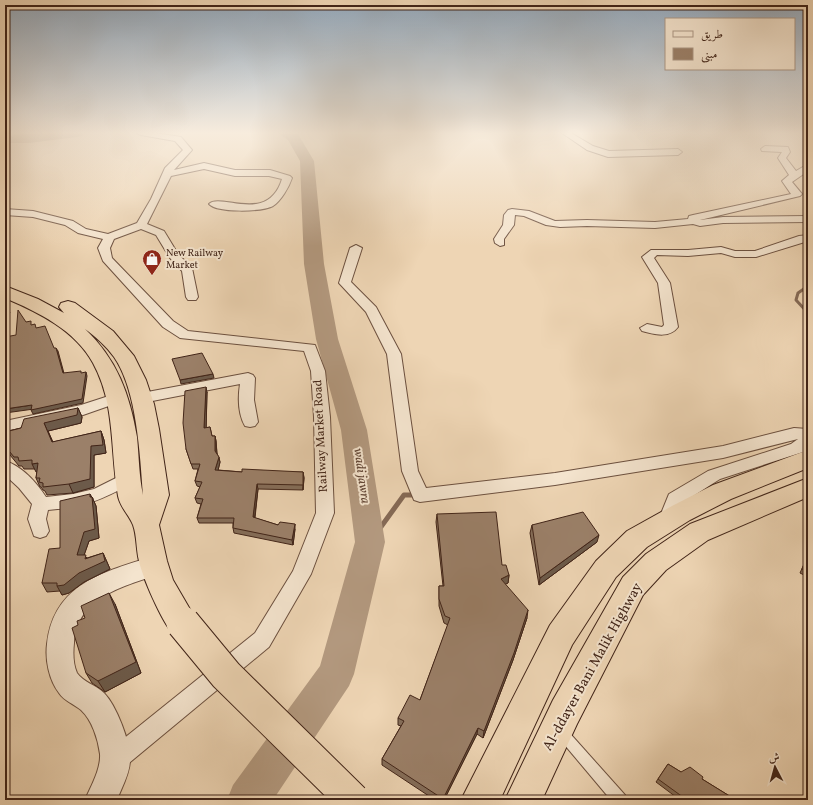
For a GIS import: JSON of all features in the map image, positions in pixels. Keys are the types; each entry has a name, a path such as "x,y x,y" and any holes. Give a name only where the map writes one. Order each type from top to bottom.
{"highway":[{"path":"5,278 59,301 75,311 106,335 124,356 142,398 152,452 156,495 146,525"},
{"path":"5,291 50,311 80,333 100,354 114,382 118,398 125,437 128,478 132,501 146,525 154,566 164,591 183,623 226,675 353,800"},
{"path":"479,800 493,777 561,635 588,593 606,569 637,539 722,492 808,459"},
{"name":"Al-ddayer Bani Malik Highway","path":"523,800 558,728 633,586 656,562 700,532 808,487"}],"street":[{"path":"5,212 33,214 69,223 82,231 109,237 141,225 156,199 169,171"},
{"path":"167,174 183,171"},
{"path":"214,204 234,207 262,207 271,203 286,185 287,178 270,173 234,173 224,171"},
{"path":"791,171 794,175"},
{"path":"693,221 693,218 794,196 798,194 788,181 802,171"},
{"path":"791,219 795,211 808,208"},
{"path":"500,243 499,239 508,227 510,222 509,216 512,212 525,212 550,223 557,224 587,223 663,226 693,221 700,223 723,220 808,219"},
{"path":"141,225 160,233 174,256 188,270 192,297"},
{"name":"Railway Market Road","path":"109,237 104,248 107,259 168,324 184,335 310,348 318,371 321,402 324,513 301,574 262,640 115,760"},
{"path":"647,328 664,331 671,327 664,283 648,257 655,252 688,253 721,250 735,254 756,254 803,238 808,238"},
{"path":"356,248 345,283 372,310 394,354 403,410 410,471 420,495 555,479 723,452 794,433 808,434"},
{"path":"142,398 248,378 245,391 246,408 250,422"},
{"path":"5,426 83,410 118,398"},
{"path":"667,522 675,499 714,475 797,448 808,439"},
{"path":"5,467 20,477 33,491 41,504 37,519 40,532"},
{"path":"41,504 73,501 99,494 128,478"},
{"path":"101,800 115,760 110,734 94,702 68,683 60,660 59,638 64,621 73,605 92,590 115,579 154,566"}],"lane":[{"path":"558,728 618,799"}],"building":[{"path":"18,310 26,322 31,321 31,325 35,324 36,328 45,326 54,348 56,348 63,373 81,371 81,373 86,372 82,399 31,410 32,405 5,409 5,394 8,381 5,381 5,337 16,335"},
{"path":"202,353 213,374 180,380 172,359"},
{"path":"206,387 204,428 210,427 212,436 215,436 215,451 219,457 215,470 242,472 242,469 303,472 303,485 257,484 253,517 278,525 280,522 295,524 292,540 233,528 234,518 197,518 203,499 195,498 202,482 195,481 200,464 191,464 186,449 183,423 185,391"},
{"path":"78,408 77,415 44,423 52,442 101,431 103,445 91,446 90,479 69,484 43,487 43,483 39,482 40,478 36,478 38,463 32,464 32,460 19,461 18,457 14,457 5,446 5,432 21,428 24,419"},
{"path":"90,494 90,497 92,497 95,529 84,532 77,555 86,555 85,559 103,553 105,561 79,573 64,585 57,586 57,583 42,583 49,549 60,548 60,501"},
{"path":"496,512 502,565 506,565 509,575 501,579 528,610 514,653 484,731 478,728 443,799 382,759 404,721 398,718 410,695 420,700 450,618 445,616 439,599 439,586 444,586 437,514"},
{"path":"583,512 599,535 540,578 532,525"},
{"path":"808,556 808,572 802,569"},
{"path":"109,593 136,662 98,681 86,673 72,628 78,625 77,621 85,618 81,606"},
{"path":"668,764 681,772 690,767 703,777 702,779 736,800 687,800 658,779"}],"waterway":[{"name":"wadi jawra","path":"248,800 336,674 370,542 354,430 327,339 314,264 308,171"},
{"path":"808,286 798,293 796,300 808,313"},
{"path":"370,542 404,495 416,495"}],"place":[{"name":"New Railway Market","path":"152,276"}]}
